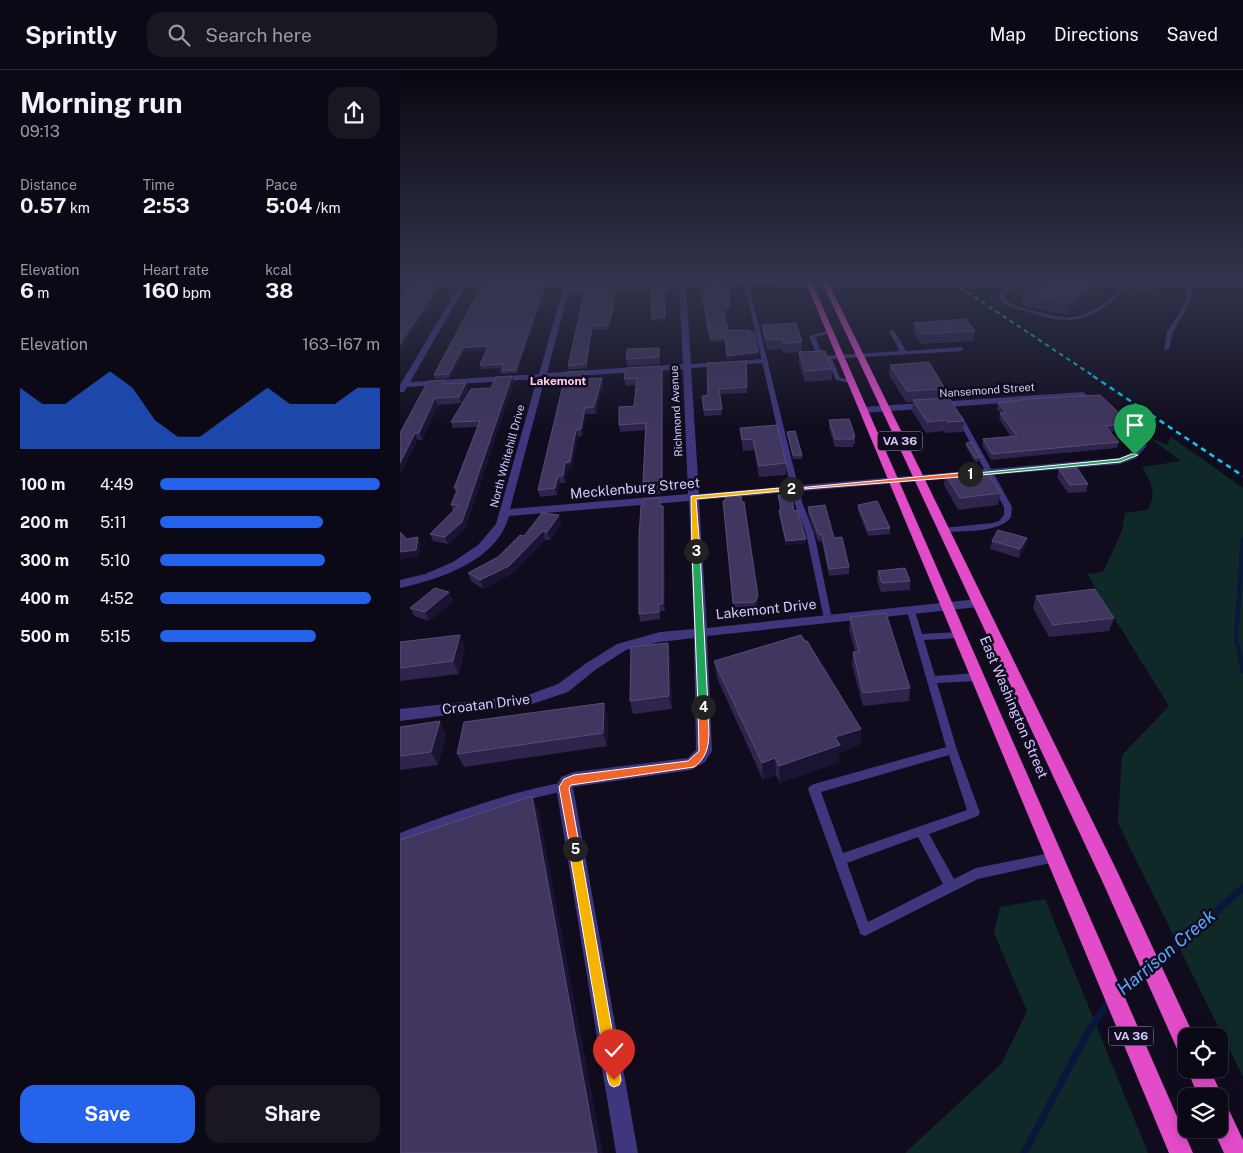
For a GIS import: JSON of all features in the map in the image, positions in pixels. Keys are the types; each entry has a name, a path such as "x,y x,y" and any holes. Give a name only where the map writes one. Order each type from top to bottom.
{"highway":[{"name":"East Washington Street","path":"829,329 1181,1153"},
{"name":"East Washington Street","path":"847,329 1111,879 1179,1028"},
{"path":"1228,1135 1236,1153"}],"street":[{"path":"402,388 437,329"},
{"name":"North Whitehill Drive","path":"400,584 438,574 472,555 494,536 505,513 555,329"},
{"name":"Richmond Avenue","path":"564,787 567,782 574,779 691,764 700,758 705,742 684,329"},
{"path":"402,388 542,376 765,361"},
{"name":"Nansemond Street","path":"863,410 1083,395"},
{"name":"Mecklenburg Street","path":"505,513 990,473 1120,460 1135,455 1139,451 1142,446 1136,440"},
{"name":"Lakemont Drive","path":"569,684 590,667 622,647 642,640 699,632 978,604"},
{"name":"Croatan Drive","path":"400,715 529,700 546,695 569,684"},
{"path":"564,787 627,1153"}],"lane":[{"path":"757,329 795,488 810,533 828,619"},
{"path":"1166,349 1172,329"},
{"path":"830,332 812,336 821,358 961,349"},
{"path":"892,332 904,353"},
{"path":"829,358 838,379 851,380"},
{"path":"943,530 992,526 1005,521 1008,516 1008,507 960,417 950,404"},
{"path":"840,860 974,812 952,750 911,611"},
{"path":"919,637 960,635"},
{"path":"931,680 978,677"},
{"path":"952,750 814,789 865,930 976,874 1055,857"},
{"path":"400,838 484,805 530,792 564,787"},
{"path":"921,831 951,886"}],"green space":[{"path":"1171,437 1243,488 1243,1077 1228,1047 1228,1028 1219,1028 1118,823 1122,755 1169,706 1087,574 1103,572 1122,531 1125,513 1147,510 1153,493 1142,467 1181,461 1150,438 1167,445"},
{"path":"1045,899 1148,1153 905,1153 1002,1063 1027,1011 994,933 1000,907"}],"building":[{"path":"400,329 410,329 400,344"},
{"path":"459,329 530,329 516,370 501,371 504,364 480,365 488,346 463,348 449,374 434,375"},
{"path":"576,329 592,329 586,364 568,366"},
{"path":"708,329 750,330 750,332 754,332 758,352 727,356 725,338 710,338"},
{"path":"763,329 798,329 802,342 783,343 782,339 766,340"},
{"path":"918,329 973,329 975,331 922,334"},
{"path":"659,348 659,357 626,359 627,349"},
{"path":"825,351 832,369 805,371 799,352"},
{"path":"746,361 747,387 719,389 722,409 704,410 702,396 708,395 707,363"},
{"path":"929,362 945,389 907,391 890,365"},
{"path":"659,366 659,368 662,368 662,480 659,481 659,487 648,488 649,481 643,482 646,423 619,425 619,407 634,406 637,378 624,379 626,368"},
{"path":"585,371 584,379 602,378 594,407 585,408 581,429 576,430 570,462 565,463 563,476 558,476 555,488 538,490 566,372"},
{"path":"512,376 462,522 445,537 430,534 459,505 451,505 458,488 454,488 480,421 451,422 471,389 491,388 496,377"},
{"path":"444,380 442,384 466,383 459,397 435,398 419,433 415,433 400,463 400,433 428,381"},
{"path":"1100,395 1131,424 1105,426 1119,442 992,454 983,439 1017,436 1000,413 1006,412 998,403 1028,399"},
{"path":"949,398 964,421 927,422 913,400"},
{"path":"849,419 855,436 853,436 854,439 835,439 829,420"},
{"path":"777,425 786,463 759,466 753,439 742,440 740,428"},
{"path":"795,431 802,455 793,455 787,432"},
{"path":"972,442 980,457 975,458 966,443"},
{"path":"1077,468 1088,484 1070,485 1059,469"},
{"path":"985,470 1001,493 960,498 945,474"},
{"path":"791,494 794,511 797,510 806,539 786,541 779,510 781,509 778,495"},
{"path":"741,496 742,502 744,502 758,596 755,602 733,603 723,501 726,500 725,497"},
{"path":"660,498 660,506 663,506 663,604 658,604 659,612 639,614 641,506 645,499"},
{"path":"877,501 890,528 868,530 858,505"},
{"path":"825,505 834,538 842,537 849,567 829,569 822,535 818,534 808,507"},
{"path":"542,513 559,515 547,532 543,531 509,566 480,580 468,573 498,557 520,535 524,536"},
{"path":"998,530 1027,538 1020,549 992,541"},
{"path":"400,532 407,539 418,537 416,550 400,552"},
{"path":"905,568 910,581 882,583 878,571"},
{"path":"435,588 449,592 425,612 410,608"},
{"path":"1095,589 1114,618 1053,625 1036,596"},
{"path":"886,613 910,688 863,693 853,652 859,652 850,617"},
{"path":"460,635 453,661 400,668 400,642"},
{"path":"801,635 807,641 861,729 835,737 840,745 779,766 775,758 762,763 714,661"},
{"path":"668,643 669,696 630,701 631,647"},
{"path":"604,703 603,733 457,754 464,722"},
{"path":"440,721 431,752 400,756 400,727"},
{"path":"532,796 597,1153 400,1153 400,840"}],"waterway":[{"name":"Harrison Creek","path":"1243,539 1236,639 1243,669"},
{"name":"Harrison Creek","path":"1155,964 1243,888"},
{"name":"Harrison Creek","path":"1117,992 1147,970"},
{"name":"Harrison Creek","path":"1024,1153 1089,1030 1110,1000"}],"railway":[{"path":"1022,329 1095,377"},
{"path":"1093,376 1243,476"}],"district":[{"name":"Lakemont","path":"558,381"}],"route":[{"path":"614,1080 564,787 567,782 574,779 691,764 700,758 704,751 700,616 693,497 1055,467 1127,459 1135,455"}]}
